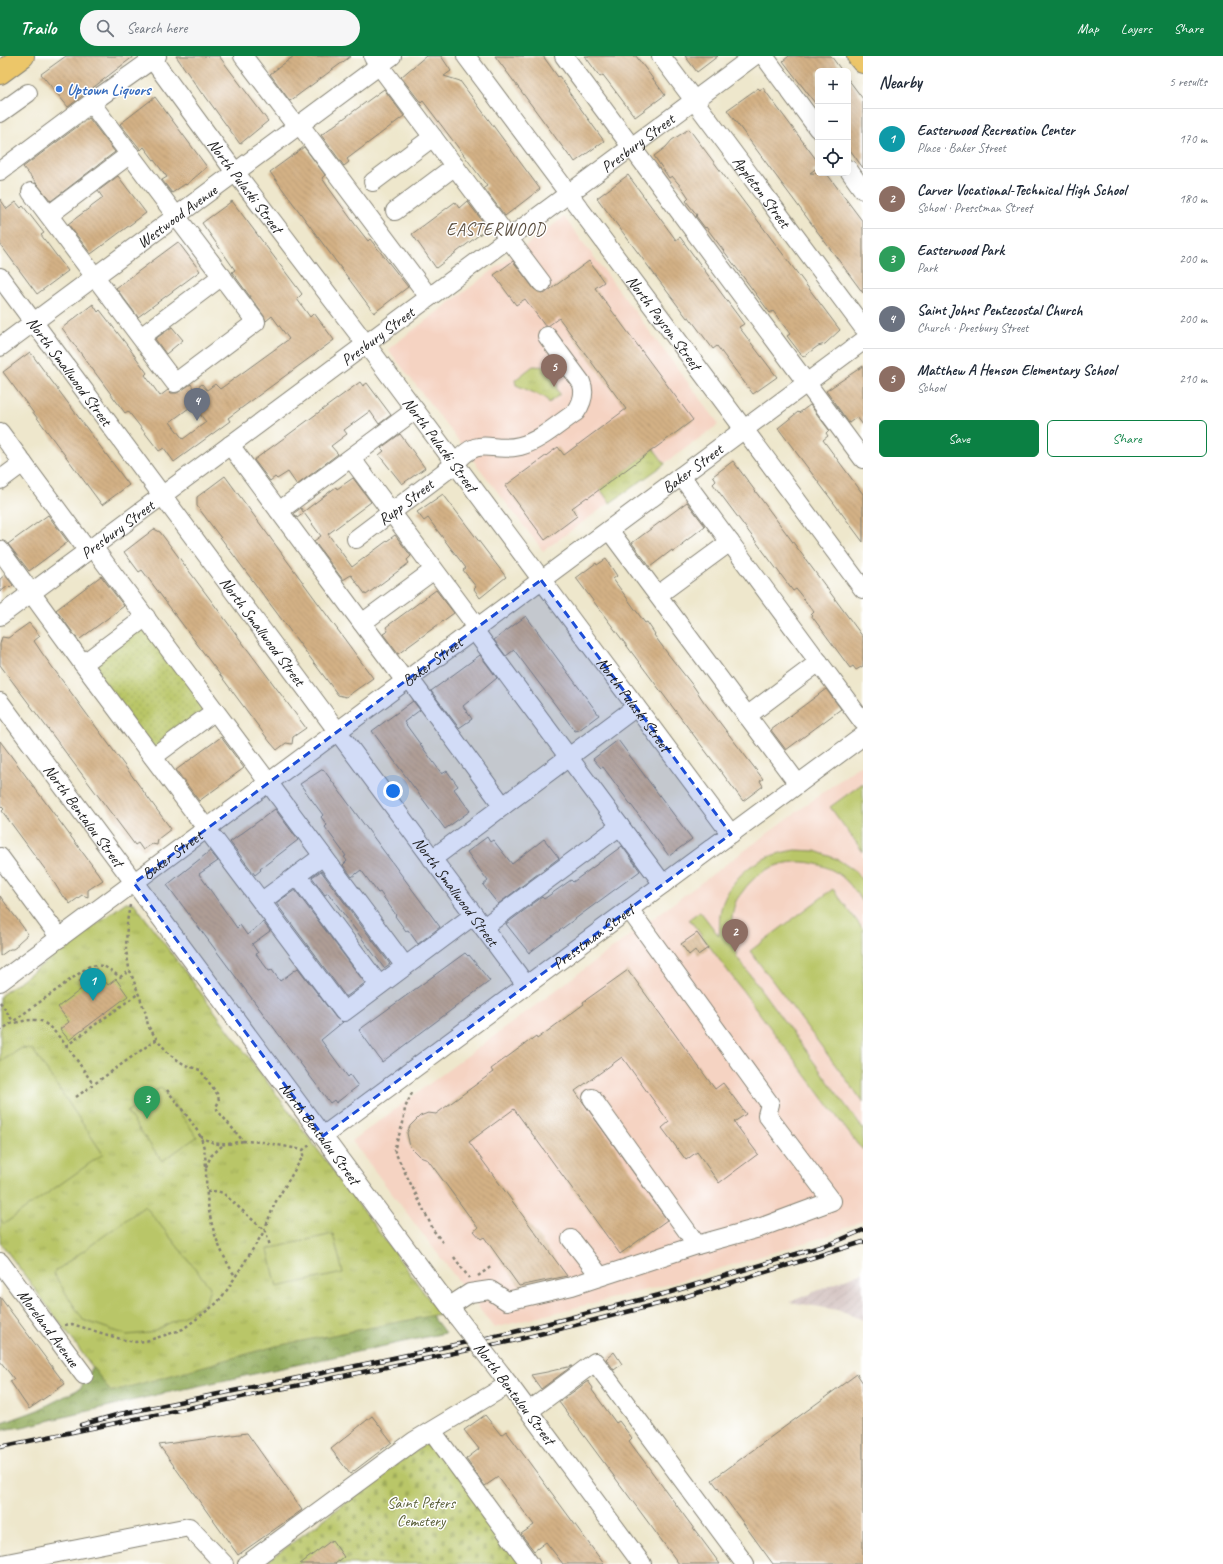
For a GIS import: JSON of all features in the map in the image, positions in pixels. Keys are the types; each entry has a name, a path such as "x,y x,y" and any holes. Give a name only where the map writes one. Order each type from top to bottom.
{"main road":[{"path":"0,73 22,56"},
{"path":"858,56 863,62"}],"street":[{"name":"North Payson Street","path":"466,56 863,589"},
{"path":"564,56 863,459"},
{"name":"Appleton Street","path":"661,56 863,327"},
{"name":"Presbury Street","path":"0,616 754,56"},
{"path":"764,56 815,125"},
{"path":"0,172 153,57"},
{"name":"North Pulaski Street","path":"153,57 235,172 366,344 731,834"},
{"path":"248,58 429,297"},
{"path":"381,59 433,137 542,283"},
{"name":"Westwood Avenue","path":"0,347 298,126 381,59"},
{"path":"0,113 28,93"},
{"path":"32,192 176,383 256,322 92,103"},
{"path":"373,182 433,137"},
{"path":"49,215 130,154"},
{"path":"395,211 455,166"},
{"path":"851,173 863,190"},
{"path":"141,337 222,276"},
{"name":"North Smallwood Street","path":"0,277 526,985"},
{"name":"Rupp Street","path":"356,538 455,464 464,453 471,449 490,446 509,448 532,442 576,412 580,406 583,396 581,382 546,336"},
{"name":"Baker Street","path":"0,982 863,340"},
{"path":"279,511 415,410"},
{"path":"0,432 146,617 405,966"},
{"path":"230,445 362,623 503,806"},
{"path":"351,458 663,884"},
{"path":"0,480 23,463"},
{"path":"681,476 863,722"},
{"path":"609,530 798,784"},
{"path":"658,596 730,542"},
{"path":"0,550 83,664 344,1012 405,966 479,921 620,826"},
{"path":"362,623 434,570"},
{"path":"83,664 146,617"},
{"path":"747,716 819,662"},
{"name":"North Bentalou Street","path":"0,702 134,882 317,1140 506,1379 642,1564"},
{"path":"432,859 636,708"},
{"path":"153,757 215,711"},
{"name":"Presstman Street","path":"317,1140 863,736"},
{"path":"262,901 323,856"},
{"path":"0,857 60,938"},
{"path":"297,875 379,985"},
{"path":"454,1312 470,1293 490,1290 507,1301 572,1286 698,1245 759,1228 832,1202 767,1115 770,1104 629,909"},
{"path":"592,1098 698,1245"},
{"path":"571,1239 600,1276"},
{"name":"Moreland Avenue","path":"0,1262 84,1375"},
{"path":"529,1411 595,1362 745,1564"},
{"path":"247,1564 414,1442 506,1379"},
{"path":"432,1431 530,1564"},
{"path":"2,1564 58,1559 189,1527 224,1564"}],"path":[{"path":"130,906 127,922 126,950 130,971 146,1014 148,1026 169,1054 185,1065 200,1070 218,1095 219,1101 216,1107 218,1111 243,1141"},
{"path":"0,1031 88,967 96,964 103,966 120,977 130,971"},
{"path":"66,1046 139,993"},
{"path":"0,1002 14,1021"},
{"path":"9,1024 31,1020 42,1022 56,1033 93,1084"},
{"path":"76,1097 157,1039"},
{"path":"167,1090 200,1136 204,1149 207,1192 212,1228 223,1255 236,1276"},
{"path":"412,1093 405,1108 403,1123 394,1150 434,1231 443,1243"},
{"path":"200,1136 208,1141 223,1145 243,1141 263,1142 303,1150 317,1140"},
{"path":"206,1168 210,1156 223,1145"},
{"path":"52,1333 66,1325 72,1324 124,1340 136,1342 146,1341 182,1329 217,1303 236,1276 264,1230 275,1203 303,1156 303,1150"},
{"path":"207,1192 217,1191 222,1193 266,1232 270,1246"},
{"path":"454,1257 470,1279 473,1280 492,1266"}],"highlighted area":[{"path":"541,580 731,834 323,1136 134,883"}],"shaded area":[{"path":"564,217 719,424 543,551 388,349"},
{"path":"863,763 863,1220 830,1235 669,1284 494,1328 352,1141"},
{"path":"863,1272 863,1320 837,1310 790,1302"}],"green space":[{"path":"533,366 551,367 557,376 557,390 560,394 549,403 546,398 516,385 515,380"},
{"path":"654,449 665,464 610,503 600,489"},
{"path":"145,621 211,709 154,751 88,663"},
{"path":"863,783 863,852 830,807"},
{"path":"795,850 815,851 837,859 855,871 863,882 863,902 846,880 832,870 820,865 808,862 795,862 772,867 751,881 736,901 732,915 733,943 737,957 863,1129 863,1150 689,919 700,911 719,936 722,906 729,891 739,877 752,865 759,861 777,854"},
{"path":"833,889 863,929 863,1102 750,951"},
{"path":"126,902 134,903 440,1314 276,1346 111,1392 0,1242 0,996"},
{"path":"22,1048 33,1050 103,1154 4,1224 0,1218 0,1062"},
{"path":"161,1087 197,1137 162,1161 127,1112"},
{"path":"145,1206 210,1287 206,1302 184,1316 149,1333 127,1335 83,1320 53,1273"},
{"path":"333,1234 343,1273 277,1287 268,1249"},
{"path":"408,1284 445,1333 156,1395 22,1427 0,1430 0,1424 38,1410 81,1388 96,1359"},
{"name":"Saint Peters Cemetery","path":"431,1442 528,1564 264,1564 423,1445"}],"building":[{"path":"66,56 134,56 68,107 41,74"},
{"path":"176,56 219,56 268,121 240,144 203,93 202,94"},
{"path":"294,56 351,56 290,101 270,74"},
{"path":"426,56 441,56 451,71 444,76 460,81 540,189 505,216 484,188 487,186 423,101 421,103 401,77"},
{"path":"495,56 543,56 558,77 559,76 604,141 575,162"},
{"path":"585,56 636,56 665,95 635,117 603,75 600,77"},
{"path":"685,56 718,56 697,72"},
{"path":"789,56 831,56 840,68 815,68 815,103 783,61"},
{"path":"851,83 863,99 863,168 851,151"},
{"path":"758,88 760,90 763,88 815,158 815,169 810,173 815,173 815,176 828,176 863,222 863,293 727,110"},
{"path":"384,89 404,116 347,159 349,162 344,166 321,135"},
{"path":"155,97 207,167 186,185 185,184 172,193 162,180 167,177 144,147 141,150 120,124"},
{"path":"89,118 115,152 51,201 23,167"},
{"path":"689,129 840,330 825,344 818,346 803,357 787,336 790,334 773,311 770,313 706,227 705,228 696,216 697,215 686,201 689,198 683,189 672,176 669,178 654,156 666,147 672,140"},
{"path":"304,147 325,175 322,178 357,227 368,241 370,239 408,287 374,313 270,172"},
{"path":"628,175 676,240 680,237 744,324 739,327 777,377 753,394 717,346 713,349 689,317 687,318 597,198"},
{"path":"118,176 146,213 91,254 68,224 103,198 98,191"},
{"path":"0,199 7,209 16,202 21,208 23,206 44,233 41,235 68,271 37,294 0,244"},
{"path":"232,201 302,294 297,299 310,317 314,313 334,340 228,418 230,421 174,462 164,448 159,451 128,411 125,413 62,328 93,304 98,312 100,310 127,345 147,373 145,375 160,396 168,390 171,393 177,393 191,384 194,390 202,384 207,390 215,384 220,389 289,339 272,316 266,321 264,316 232,272 235,270 202,223","holes":["193,405 206,422 183,439 170,422"]},
{"path":"467,201 488,228 436,268 412,234 455,202 459,208"},
{"path":"178,242 200,271 138,317 116,288"},
{"path":"513,261 534,289 544,294 589,261 604,282 595,288 693,420 588,498 587,497 572,508 577,516 545,540 505,486 558,447 564,455 626,409 559,318 548,326 545,326 525,299 516,305 494,275"},
{"path":"172,327 183,340 166,354 155,339"},
{"path":"30,352 129,485 102,505 3,372"},
{"path":"863,366 863,425 857,417 849,423 826,391"},
{"path":"360,382 363,386 367,383 391,415 379,424 370,411 344,430 347,434 331,446 338,454 297,485 288,472 277,479 275,477 270,481 254,460"},
{"path":"810,405 829,430 826,433 828,436 823,440 863,494 863,542 778,428 798,412 799,413"},
{"path":"400,434 425,468 402,484 379,455 384,451 381,448"},
{"path":"733,461 863,637 863,666 856,670 853,666 850,668 811,615 814,612 796,589 793,591 713,484 716,481 713,476"},
{"path":"225,476 373,678 346,697 338,695 197,506 197,497"},
{"path":"353,478 371,502 328,534 352,567 395,535 411,556 407,560 409,563 366,595 351,575 343,580 314,541 321,536 304,513 297,518 294,513 301,508 303,512 336,487 337,489"},
{"path":"443,494 506,577 480,598 474,589 476,587 463,570 466,568 428,518 424,521 417,512"},
{"path":"687,502 705,526 682,544 683,545 673,552 672,550 650,567 632,543"},
{"path":"48,515 68,542 29,571 8,544"},
{"path":"154,529 160,532 306,728 293,737 292,744 286,743 277,750 270,742 142,570 139,572 124,552"},
{"path":"606,559 617,576 613,579 645,623 647,622 655,634 654,635 668,654 763,779 760,781 763,786 743,801 576,578 596,563 597,565"},
{"path":"5,575 13,585 10,588 8,586 0,592 0,579"},
{"path":"101,576 124,606 80,639 78,637 77,638 56,610"},
{"path":"436,590 454,613 398,654 383,634 388,631 386,627"},
{"path":"526,616 599,715 579,730 575,731 514,650 506,656 494,640"},
{"path":"29,623 40,636 34,641 42,653 171,829 158,839 157,845 152,844 143,850 138,843 135,845 0,665 0,644 2,637 8,638"},
{"path":"480,655 497,678 463,706 472,719 459,728 431,691"},
{"path":"826,689 841,709 786,750 771,730"},
{"path":"413,701 420,710 404,722 442,774 447,771 458,786 454,789 470,811 445,829 372,731"},
{"path":"221,737 244,768 199,801 176,770"},
{"path":"618,740 692,839 669,856 603,767 601,768 593,759"},
{"path":"0,741 103,880 88,890 88,897 82,895 70,904 64,896 63,897 50,876 2,811 4,809 0,805"},
{"path":"323,769 440,927 418,944 395,916 396,915 380,892 378,893 361,870 352,877 343,865 347,861 344,857 346,856 325,827 327,825 321,817 323,815 300,784"},
{"path":"275,809 298,840 260,869 261,870 255,875 230,842"},
{"path":"487,837 490,842 493,840 512,864 544,839 559,858 498,904 483,885 488,881 467,852"},
{"path":"622,846 640,871 529,953 506,924 542,897 544,899 571,880 573,882"},
{"path":"210,851 218,861 199,874 237,928 240,925 247,935 263,922 270,931 252,944 258,953 256,954 269,971 272,970 280,981 298,968 336,1018 343,1022 321,1040 348,1077 350,1075 358,1086 336,1103 334,1100 330,1103 167,885"},
{"path":"321,871 390,964 384,968 328,893 325,895 312,877"},
{"path":"295,890 365,983 346,997 276,903"},
{"path":"0,896 28,934 18,943 16,947 0,956"},
{"path":"697,933 708,948 698,955 695,950 689,955 681,944"},
{"path":"465,953 468,956 469,955 490,981 382,1062 359,1030"},
{"path":"96,968 108,985 116,979 128,996 69,1040 60,1029 69,1022 58,1007 84,987 79,981"},
{"path":"628,970 715,1089 723,1083 746,1114 734,1122 758,1154 719,1183 697,1152 686,1160 662,1128 669,1122 622,1057 575,1091 667,1220 620,1254 514,1109 469,1142 567,1276 519,1286 484,1237 481,1239 474,1231 478,1228 428,1160 420,1157 410,1147 407,1133 410,1126 420,1116 428,1113 436,1114 493,1072 491,1069 536,1036 537,1039 584,1004 583,1002"},
{"path":"0,1297 65,1384 29,1409 10,1381 14,1379 0,1361"},
{"path":"614,1352 622,1364 614,1370 606,1359"},
{"path":"572,1366 541,1389 531,1375 547,1372"},
{"path":"857,1374 863,1383 863,1564 773,1564 712,1480"},
{"path":"588,1381 593,1388 592,1390 616,1423 619,1421 632,1438 629,1441 720,1564 679,1564 559,1402"},
{"path":"485,1415 501,1435 506,1431 604,1564 563,1564 546,1542 534,1551 521,1534 534,1525 498,1477 485,1486 466,1459 479,1449 464,1430"},
{"path":"372,1416 392,1442 350,1474 331,1449"},
{"path":"247,1433 302,1510 238,1555 159,1445"},
{"path":"332,1540 344,1557 335,1564 300,1564"}],"railway":[{"path":"81,1425 120,1414 510,1333 671,1292 833,1243 863,1230"},
{"path":"0,1447 512,1341 674,1300 863,1242"}],"place":[{"name":"Uptown Liquors","path":"59,89"},
{"name":"Matthew A Henson Elementary School","path":"554,387"},
{"name":"Saint Johns Pentecostal Church","path":"197,421"},
{"name":"Carver Vocational-Technical High School","path":"735,952"},
{"name":"Easterwood Recreation Center","path":"93,1001"},
{"name":"Easterwood Park","path":"147,1119"}],"district":[{"name":"EASTERWOOD","path":"496,229"}]}
